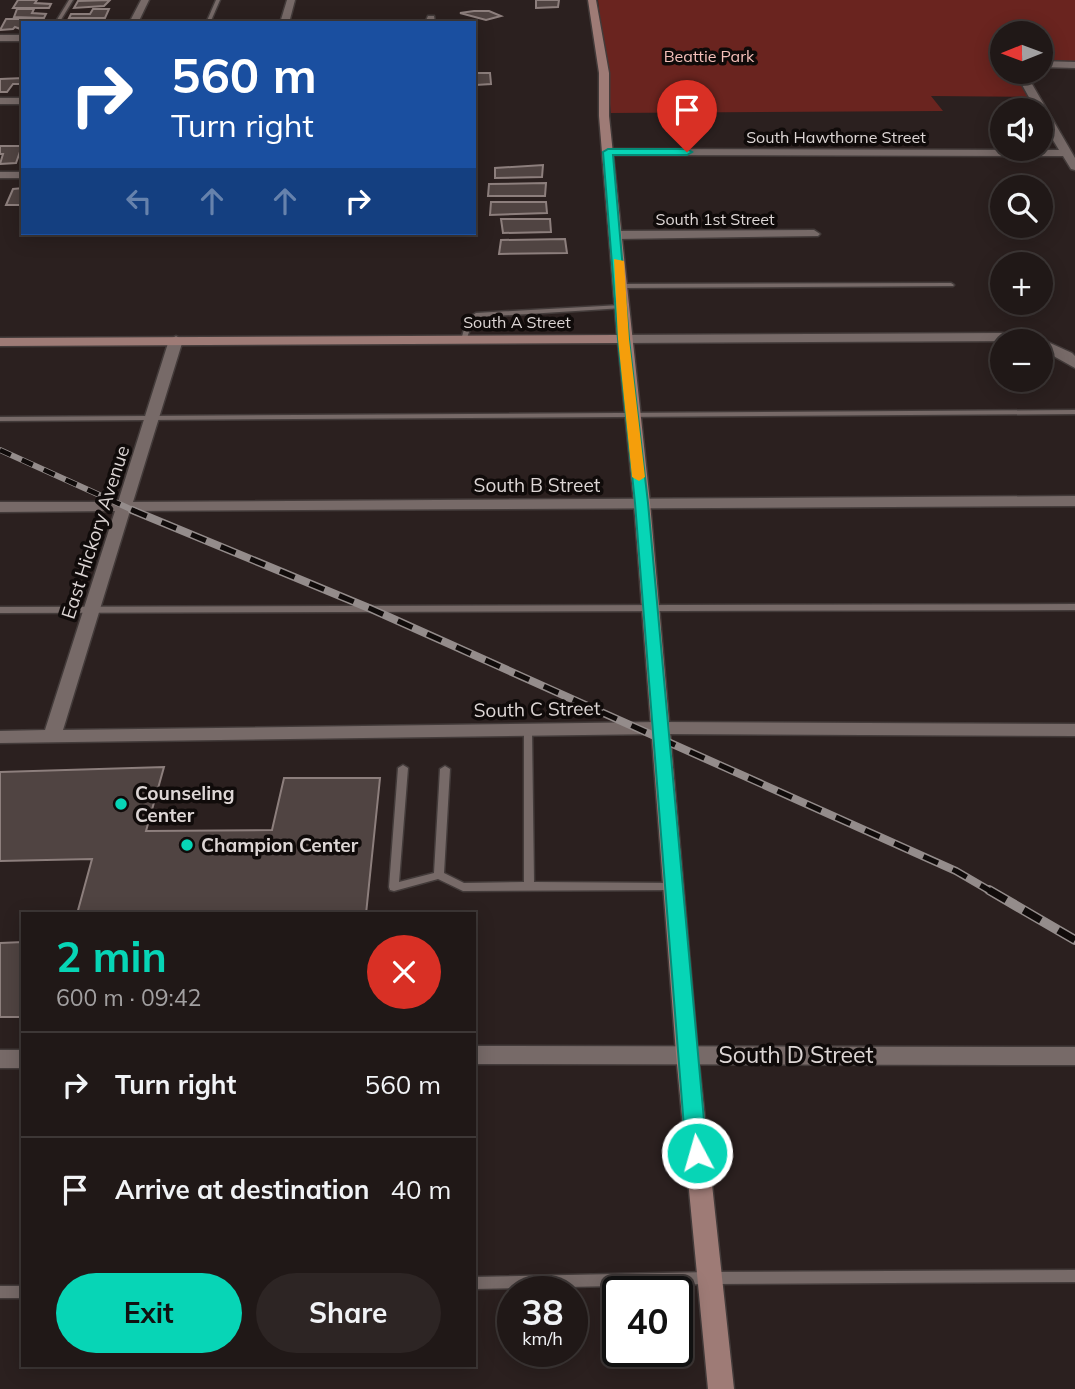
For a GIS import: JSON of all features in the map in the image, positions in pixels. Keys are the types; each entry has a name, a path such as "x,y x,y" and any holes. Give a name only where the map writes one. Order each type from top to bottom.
{"street":[{"path":"134,21 145,0"},
{"path":"285,21 291,0"},
{"path":"592,0 603,61 621,307 642,503 687,1054 721,1389"},
{"path":"0,38 21,38"},
{"path":"1054,64 1075,65"},
{"path":"0,101 21,101"},
{"path":"1053,132 1075,167"},
{"name":"South Hawthorne Street","path":"608,152 1065,153"},
{"path":"0,175 21,174"},
{"name":"South 1st Street","path":"617,235 814,234"},
{"name":"South A Street","path":"0,342 990,338"},
{"name":"East Hickory Avenue","path":"52,737 176,340"},
{"path":"1053,350 1075,364"},
{"name":"South B Street","path":"0,507 1075,501"},
{"name":"South C Street","path":"0,737 659,729 1075,730"},
{"name":"South D Street","path":"476,1055 1075,1056"},
{"path":"0,1059 21,1059"}],"lane":[{"path":"58,21 71,0"},
{"path":"209,21 218,0"},
{"path":"620,286 951,285"},
{"path":"464,340 470,319 476,315 621,307"},
{"path":"0,419 1075,412"},
{"path":"0,610 650,606 1075,607"},
{"path":"528,730 529,886"},
{"path":"403,768 394,887 439,875 463,887 673,887"},
{"path":"439,875 445,769"},
{"path":"476,1283 710,1278 1075,1276"},
{"path":"0,1292 21,1292"}],"green space":[{"name":"Beattie Park","path":"598,0 1075,0 1075,65 1054,64 1054,21 990,21 990,84 1026,84 1033,97 931,96 943,111 611,113"}],"building":[{"path":"18,0 37,0 35,3 51,4 49,8 13,8"},
{"path":"110,0 104,6 74,8 78,1"},
{"path":"536,0 559,0 558,7 536,8"},
{"path":"17,9 34,9 32,13 46,14 44,18 14,17"},
{"path":"93,9 109,9 105,18 69,18 71,14 90,14"},
{"path":"489,11 501,16 486,20 460,13"},
{"path":"6,19 43,19 21,21 21,29 15,27 0,30"},
{"path":"476,73 490,73 491,84 476,85"},
{"path":"21,78 21,84 13,84 7,92 0,92 0,79"},
{"path":"0,146 21,146 16,163 0,164 3,154 0,154"},
{"path":"543,165 542,177 495,178 495,168"},
{"path":"546,183 545,196 488,196 489,184"},
{"path":"21,188 21,205 6,205 13,189"},
{"path":"491,202 546,202 547,213 490,215"},
{"path":"501,219 550,219 551,232 503,233"},
{"path":"565,239 567,253 499,254 501,240"},
{"name":"Champion Center","path":"164,767 146,831 272,830 284,778 380,778 366,912 78,912 92,859 0,861 0,772"},
{"path":"21,942 21,1017 0,1017 0,943"}],"railway":[{"path":"0,450 137,512"},
{"path":"132,510 369,608 956,871 992,892"},
{"path":"989,890 1075,940"}],"slow traffic":[{"path":"618,261 639,477"}],"place":[{"name":"Counseling Center","path":"121,804"},
{"name":"Champion Center","path":"187,845"}],"route":[{"path":"687,152 608,152 624,339 642,503 697,1153"}]}
